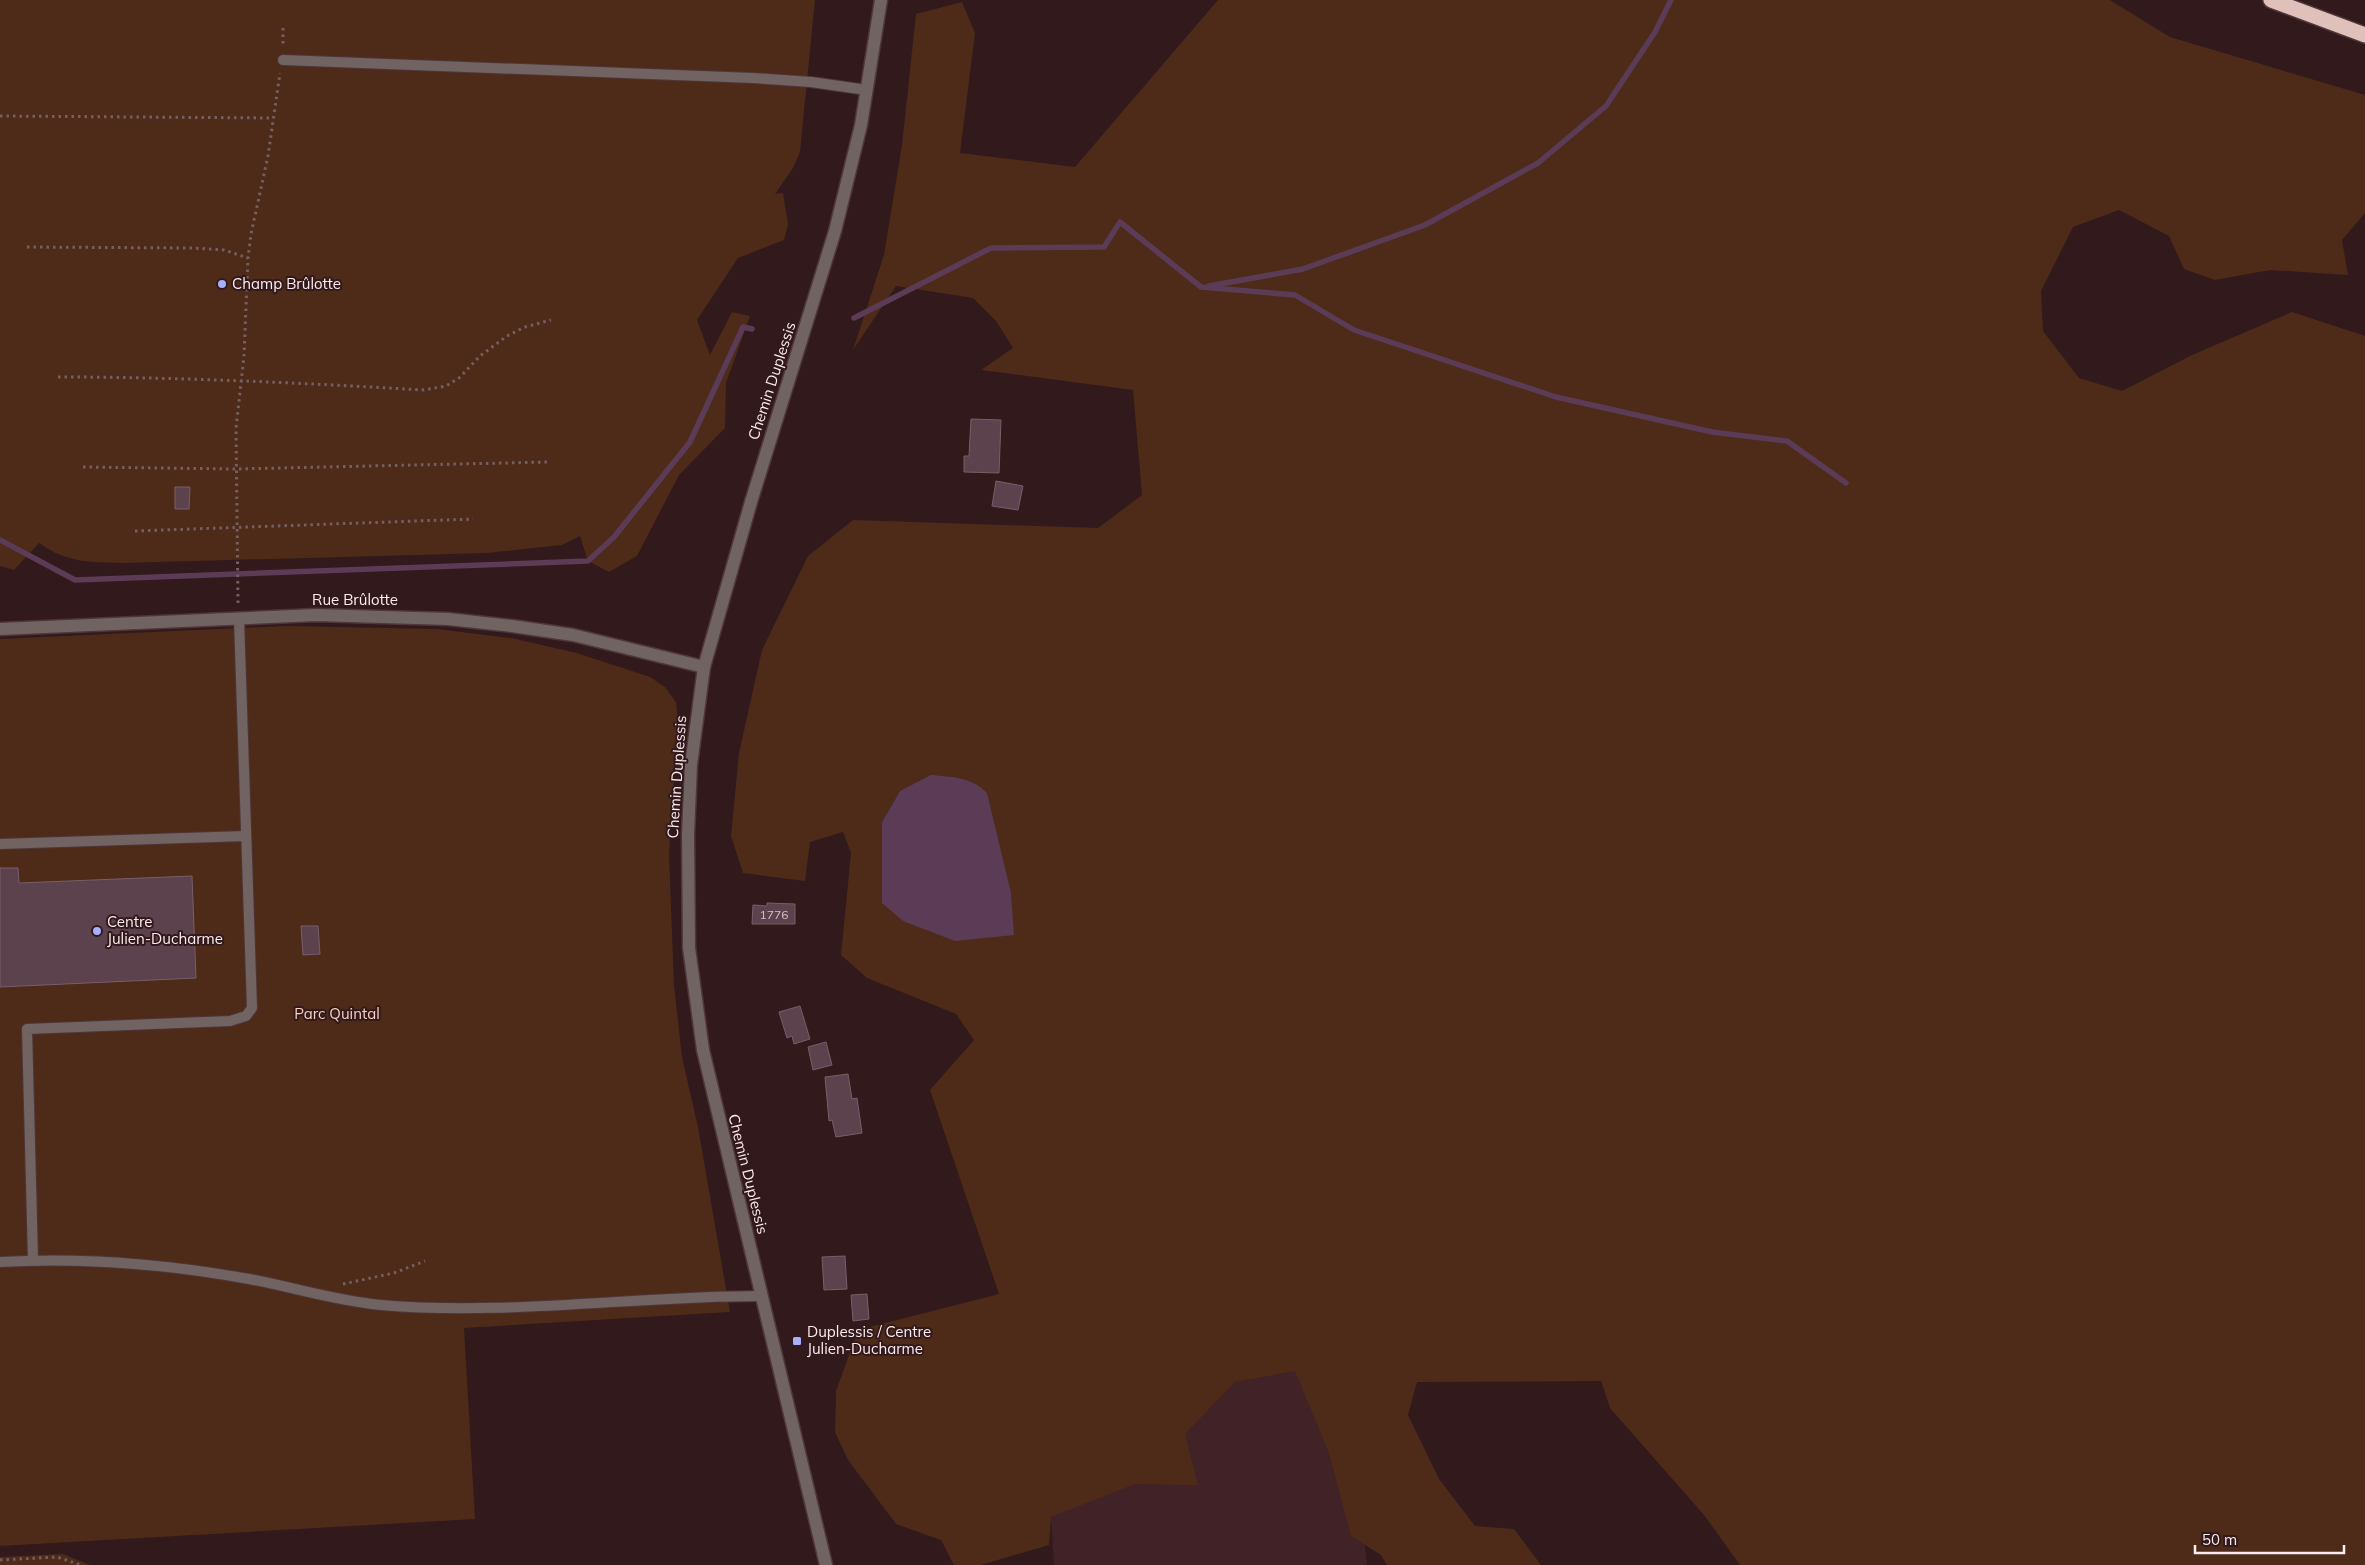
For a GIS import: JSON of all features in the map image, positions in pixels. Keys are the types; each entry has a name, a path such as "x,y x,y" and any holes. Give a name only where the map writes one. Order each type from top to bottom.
{"highway":[{"path":"2270,0 2365,35"}],"street":[{"name":"Chemin Duplessis","path":"826,1565 703,1050 689,948 688,888 691,765 704,667 756,486 824,272 848,180 868,90 881,0"},
{"name":"Rue Brûlotte","path":"0,629 351,615 466,620 573,635 704,667"}],"lane":[{"path":"283,60 744,77 811,82 868,90"},
{"path":"33,1260 27,1029 230,1021 246,1016 252,1008 239,619"},
{"path":"0,844 246,836"},
{"path":"0,1262 70,1260 165,1266 250,1279 350,1301 418,1308 761,1296"}],"path":[{"path":"239,619 235,469 240,382 244,356 248,258 283,60 283,28"},
{"path":"0,116 273,118"},
{"path":"27,247 192,248 224,250 248,258"},
{"path":"58,377 142,377 424,390 446,386 459,378 480,356 507,336 551,320"},
{"path":"83,467 235,469 548,462"},
{"path":"135,530 473,519"},
{"path":"340,1284 394,1273 425,1260"},
{"path":"0,1560 57,1557 81,1565"}],"shaded area":[{"path":"931,775 954,777 968,781 987,793 1011,893 1014,935 955,941 903,921 882,903 882,822 900,791"},
{"path":"1343,1324 1367,1565 1054,1565 1042,1380"}],"green space":[{"name":"Champ Brûlotte","path":"0,0 815,0 800,152 793,168 775,194 783,193 788,224 784,240 738,258 697,320 710,355 732,312 750,316 726,383 725,428 679,475 637,556 609,572 588,561 580,536 562,545 487,553 122,563 89,562 69,558 49,550 39,543 14,570 0,566"},
{"path":"1218,0 2110,0 2170,37 2365,95 2365,213 2342,240 2348,275 2270,270 2215,280 2184,269 2169,236 2119,210 2073,227 2041,291 2043,331 2079,378 2122,391 2192,355 2292,312 2365,336 2365,1565 1740,1565 1704,1515 1610,1408 1601,1381 1417,1382 1408,1415 1439,1479 1475,1526 1514,1529 1541,1565 1387,1565 1381,1555 1351,1536 1329,1453 1295,1371 1235,1382 1185,1434 1198,1485 1135,1484 1051,1517 1049,1545 981,1565 954,1565 941,1540 896,1524 848,1460 835,1432 836,1391 858,1330 999,1294 930,1090 974,1040 956,1014 867,978 841,955 851,853 843,832 810,842 805,881 743,873 731,836 739,753 762,650 808,556 853,520 1098,528 1142,495 1133,390 981,370 1013,348 996,321 973,298 896,286 853,350 884,255 902,145 916,14 962,2 975,33 960,153 1075,167","holes":["900,791 1011,893 1013,935 882,903 882,822"]},
{"name":"Parc Quintal","path":"286,626 437,629 511,638 577,653 650,677 665,687 676,702 678,721 669,854 674,985 682,1057 698,1127 730,1312 464,1328 475,1519 0,1546 0,639"},
{"path":"63,1554 90,1565 0,1565 0,1557"}],"building":[{"path":"971,419 1001,420 999,473 964,472 964,456 969,456"},
{"path":"996,481 1023,486 1018,510 992,506"},
{"path":"175,487 190,487 189,509 175,509"},
{"name":"Centre Julien-Ducharme","path":"0,868 18,868 19,883 192,876 196,978 0,987"},
{"path":"767,903 795,904 795,924 752,924 753,905 767,906"},
{"path":"301,926 318,926 320,954 303,955"},
{"path":"800,1006 810,1039 794,1044 792,1036 787,1038 779,1012"},
{"path":"826,1042 832,1065 813,1070 808,1047"},
{"path":"848,1074 852,1099 857,1098 862,1133 836,1137 832,1120 829,1121 825,1077"},
{"path":"845,1256 847,1289 824,1290 822,1257"},
{"path":"867,1294 869,1319 853,1321 851,1295"}],"waterway":[{"path":"1209,286 1303,269 1425,225 1538,163 1606,106 1655,32 1671,0"},
{"path":"854,318 991,248 1104,247 1120,222 1201,287 1295,295 1354,330 1556,397 1712,432 1787,441 1846,483"},
{"path":"0,540 75,580 588,561 614,537 690,442 743,327 752,329"}],"place":[{"name":"Champ Brûlotte","path":"222,284"},
{"name":"Centre Julien-Ducharme","path":"97,931"},
{"name":"Duplessis / Centre Julien-Ducharme","path":"797,1341"}]}
